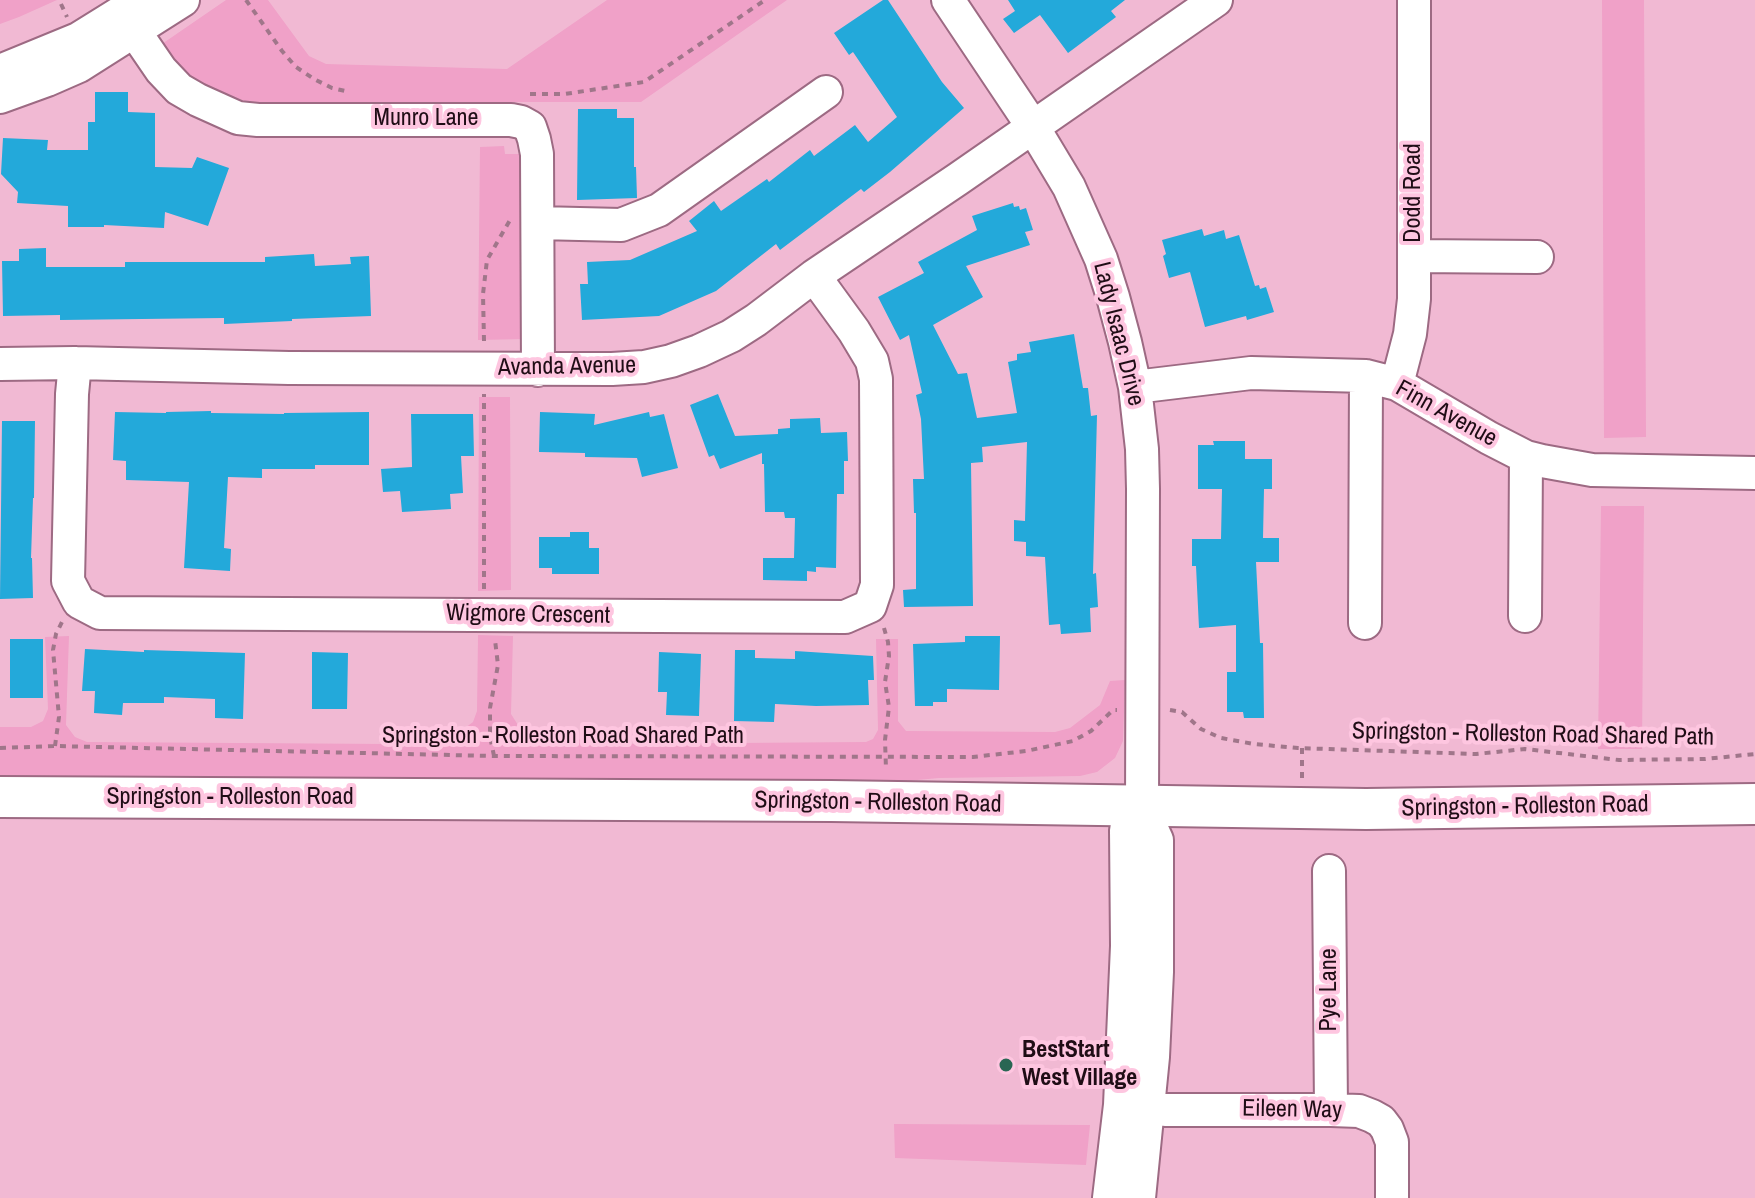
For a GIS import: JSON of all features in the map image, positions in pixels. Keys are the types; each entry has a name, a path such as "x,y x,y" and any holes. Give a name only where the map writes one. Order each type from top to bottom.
{"main road":[{"name":"Springston - Rolleston Road","path":"0,797 816,801 1366,809 1755,804"}],"street":[{"path":"0,71 132,15 183,0"},
{"name":"Lady Isaac Drive","path":"948,0 1069,187 1101,259 1123,332 1135,387 1142,449 1142,807"},
{"name":"Avanda Avenue","path":"0,364 612,369 644,367 699,351 756,320 814,276 1216,0"},
{"name":"Dodd Road","path":"1397,384 1410,334 1414,299 1414,0"},
{"path":"0,97 79,66 132,15"},
{"name":"Munro Lane","path":"132,15 161,70 179,89 220,112 238,118 490,119 521,122 530,127 537,154 524,220 538,370"},
{"path":"524,220 621,225 659,210 826,92"},
{"path":"1414,256 1537,257"},
{"name":"Wigmore Crescent","path":"79,602 100,613 845,617 870,606 877,585 876,379 872,361 854,331 814,276"},
{"path":"75,363 68,581 79,602"},
{"name":"Finn Avenue","path":"1135,387 1242,373 1366,376 1397,384 1526,457 1564,467 1755,473"},
{"path":"1365,623 1366,376"},
{"path":"1525,616 1526,457"},
{"path":"1109,1198 1135,1106 1153,1057 1157,840 1142,807"},
{"name":"Pye Lane","path":"1329,871 1331,1110"},
{"path":"1135,1106 1139,1198"},
{"name":"Eileen Way","path":"1135,1106 1165,1110 1359,1111 1381,1121 1392,1142 1392,1198"}],"path":[{"path":"246,0 296,67 332,88 347,91"},
{"path":"519,94 565,94 644,82 765,0"},
{"path":"494,756 490,708 498,665 494,636 485,615 483,294 487,260 524,220"},
{"path":"55,746 59,717 53,650 61,623 79,602"},
{"path":"883,626 889,656 885,682 889,707 886,776"},
{"name":"Springston - Rolleston Road Shared Path","path":"0,748 55,746 494,756 973,757 1026,751 1073,741 1083,737 1113,710"},
{"name":"Springston - Rolleston Road Shared Path","path":"1176,710 1201,729 1221,738 1302,748 1476,754 1525,749 1619,760 1705,759 1755,754"},
{"path":"1302,748 1302,788"}],"shaded area":[{"path":"0,0 57,0 0,24"},
{"path":"226,0 268,0 309,56 326,64 507,69 607,0 787,0 641,102 266,102 265,109 195,91 159,46"},
{"path":"1602,0 1644,0 1646,437 1604,438"},
{"path":"504,146 505,154 528,154 526,339 478,340 480,147"},
{"path":"479,397 510,397 511,590 478,591"},
{"path":"1601,506 1644,506 1642,749 1598,749"},
{"path":"478,635 513,636 511,714 518,725 599,744 866,742 873,739 878,730 876,639 898,639 898,721 906,731 1055,732 1070,728 1100,705 1110,681 1125,680 1123,741 1115,758 1097,772 1080,776 939,778 884,783 0,778 0,727 31,727 43,721 48,709 45,637 69,636 66,725 75,737 87,742 390,744 432,730 465,728 473,722 477,711"},
{"path":"894,1124 1090,1125 1086,1165 895,1158"}],"building":[{"path":"883,0 888,0 942,82 964,108 864,192 861,189 780,250 776,244 716,291 659,316 582,320 580,284 588,284 587,262 630,260 697,231 689,221 714,201 721,211 767,179 769,182 810,150 814,156 855,125 868,142 897,117 853,52 849,55 834,33"},
{"path":"1008,0 1125,0 1111,11 1116,17 1068,53 1040,15 1014,33 1003,19 1015,11"},
{"path":"95,92 128,92 128,112 155,113 155,167 192,168 197,157 229,168 208,226 165,212 164,228 68,227 68,206 17,203 18,192 1,174 3,138 48,140 47,150 88,150 88,122 95,122"},
{"path":"578,109 617,109 617,118 634,118 637,198 577,200"},
{"path":"1013,203 1020,210 1026,208 1033,230 1025,232 1030,245 966,266 983,297 933,325 958,374 967,373 977,418 1017,413 1008,362 1017,360 1017,354 1031,352 1029,342 1074,334 1083,388 1088,388 1091,416 1097,415 1093,574 1096,573 1098,607 1090,608 1091,632 1061,634 1060,624 1049,625 1045,557 1026,556 1026,542 1014,541 1014,520 1025,521 1027,442 982,447 983,462 971,463 973,606 904,607 903,590 916,589 913,479 924,479 921,419 916,395 922,393 909,335 900,340 878,297 924,273 918,262 977,230 972,216"},
{"path":"1202,229 1204,236 1224,230 1226,239 1239,235 1255,286 1259,285 1260,289 1266,287 1274,312 1205,327 1190,272 1169,278 1162,240"},
{"path":"46,248 46,267 125,267 125,262 265,262 265,257 314,254 315,266 351,264 350,257 369,256 371,316 224,324 224,318 60,320 60,315 3,316 2,261 19,261 19,249"},
{"path":"718,394 735,436 778,434 778,429 790,428 790,419 820,418 821,433 847,432 848,461 844,461 844,494 837,494 836,568 816,567 816,572 807,571 807,581 763,580 763,558 794,558 795,518 785,518 784,512 765,512 762,453 720,469 714,455 709,457 690,405"},
{"path":"115,412 284,414 369,412 369,465 262,469 262,478 228,477 224,548 231,549 230,571 184,568 189,482 126,480 126,461 113,460"},
{"path":"540,412 595,414 594,425 649,412 650,417 664,414 678,468 642,477 637,458 539,452"},
{"path":"411,414 473,414 474,456 461,456 463,493 450,494 451,509 402,512 400,491 383,492 381,469 412,467"},
{"path":"2,421 35,421 31,558 33,598 0,599"},
{"path":"1213,441 1245,441 1245,459 1272,459 1272,489 1264,489 1263,538 1279,538 1279,562 1256,562 1260,643 1263,643 1264,718 1244,718 1243,712 1227,712 1227,672 1236,672 1236,625 1199,628 1192,539 1221,539 1222,489 1198,489 1198,445 1214,445"},
{"path":"570,532 589,532 589,548 599,548 599,574 552,574 552,568 539,568 539,537 570,537"},
{"path":"965,636 1000,636 999,690 947,689 947,702 915,706 913,644 965,642"},
{"path":"10,639 43,639 43,698 10,698"},
{"path":"85,649 245,653 243,719 215,718 215,699 164,697 164,703 123,703 122,715 94,713 95,691 82,691"},
{"path":"735,650 755,650 755,658 795,659 795,651 873,656 874,680 868,680 869,705 775,704 774,722 734,721"},
{"path":"312,652 348,653 347,709 312,709"},
{"path":"659,652 701,654 699,716 666,715 667,692 658,692"}],"place":[{"name":"BestStart West Village","path":"1006,1065"}]}
